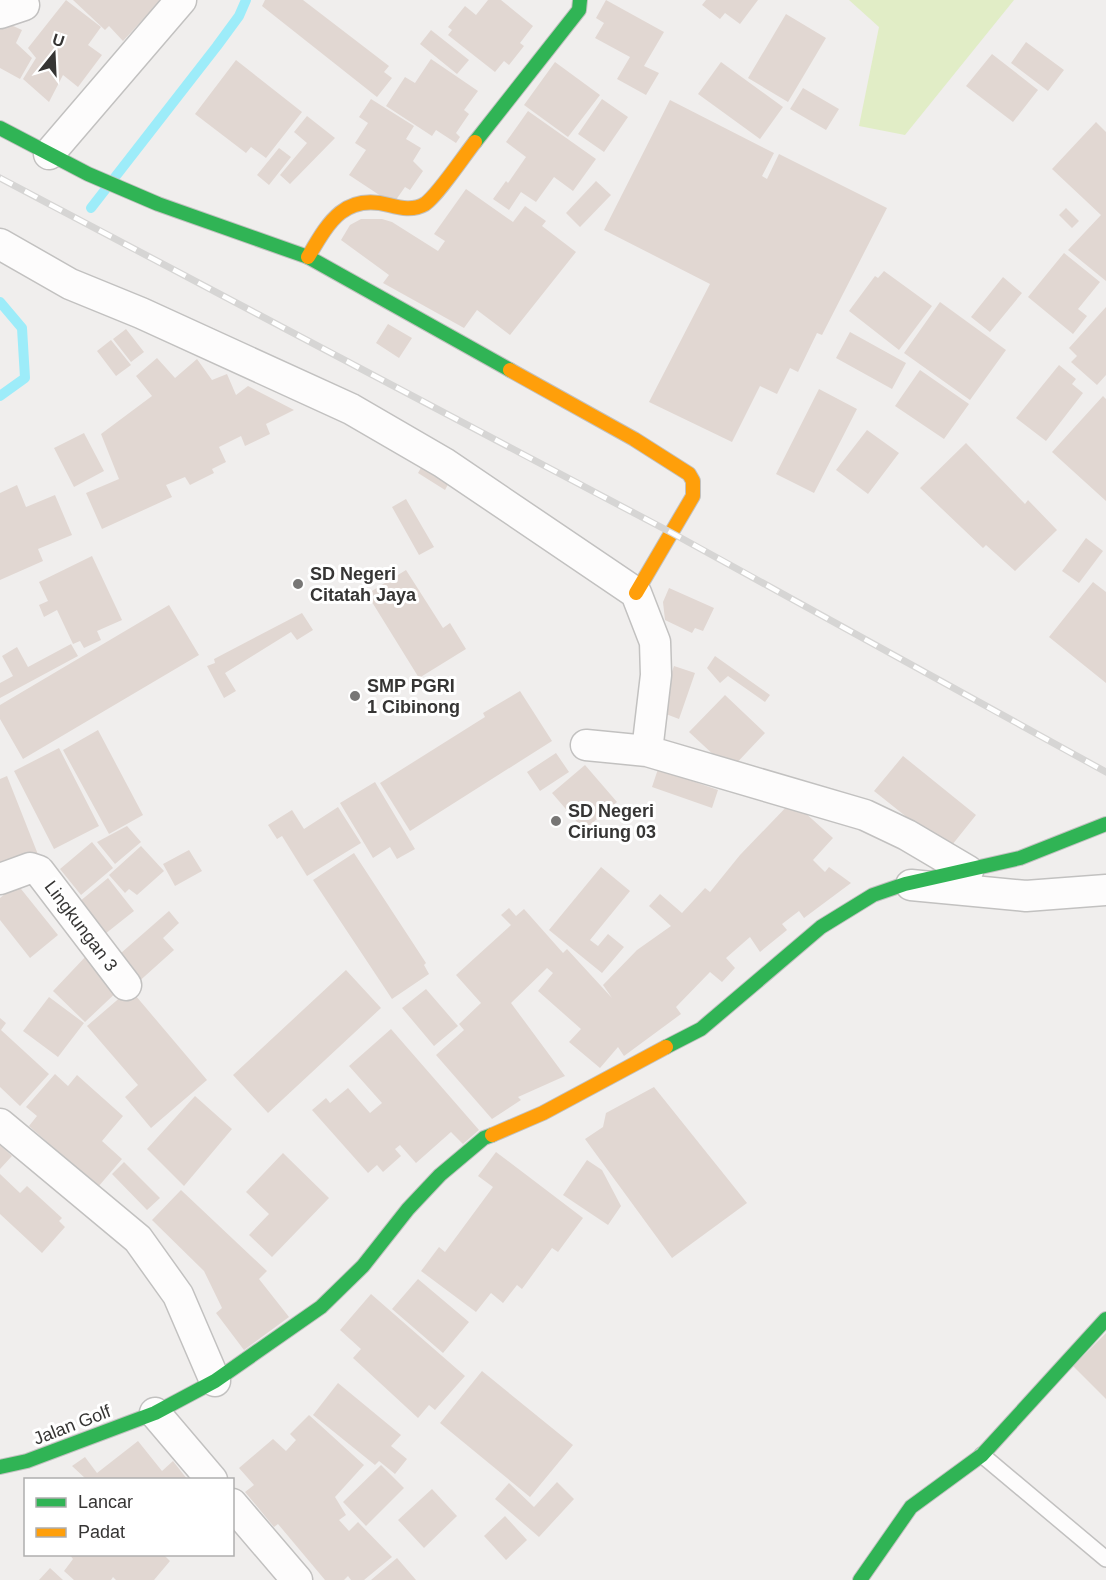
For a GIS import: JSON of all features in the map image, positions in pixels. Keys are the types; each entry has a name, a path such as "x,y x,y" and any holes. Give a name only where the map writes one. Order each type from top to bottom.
{"street":[{"path":"49,154 181,0"},
{"path":"308,257 333,217 352,204 365,201 386,204 405,211 416,209 427,203 579,10 580,0"},
{"path":"0,128 88,174 158,204 308,257 623,433 689,474 693,481 693,496 636,593"},
{"path":"0,244 70,284 351,409 444,463 636,593 655,642 656,675 648,751"},
{"path":"586,745 648,751 865,815 907,835 968,871"},
{"name":"Jalan Golf","path":"0,1467 27,1461 155,1413 215,1381 321,1307 363,1266 408,1209 440,1175 484,1138 553,1108 701,1029 821,927 873,895 905,885 1020,858 1106,824"},
{"name":"Lingkungan 3","path":"0,879 30,868 39,871 126,985"},
{"path":"905,885 973,893 1026,896 1106,890"},
{"path":"0,1124 138,1239 178,1295 215,1381"},
{"path":"862,1575 911,1507 982,1455 1106,1319"},
{"path":"155,1413 211,1478"},
{"path":"234,1506 297,1580"}],"lane":[{"path":"982,1455 1106,1559"},
{"path":"862,1575 878,1580"}],"green space":[{"path":"849,0 1014,0 905,135 859,126 879,27"}],"building":[{"path":"66,0 101,27 88,45 102,55 78,87 63,75 49,102 23,79 36,58 28,48"},
{"path":"73,0 161,0 123,41 109,26 105,30"},
{"path":"265,0 303,0 389,66 384,72 392,78 377,97 262,6"},
{"path":"488,0 501,0 533,26 520,43 524,46 509,65 504,61 495,72 448,35 452,30 448,27 465,6 476,15"},
{"path":"606,0 664,32 644,66 659,73 646,95 617,79 630,57 595,38 604,23 596,18"},
{"path":"706,0 758,0 740,24 725,13 720,19 702,5"},
{"path":"786,14 826,38 788,102 748,78"},
{"path":"0,20 22,30 16,43 32,58 20,79 0,68"},
{"path":"431,30 469,60 457,74 420,44"},
{"path":"1026,42 1064,70 1048,91 1011,63"},
{"path":"992,54 1038,90 1013,122 966,86"},
{"path":"431,59 478,91 464,110 469,114 456,133 460,137 456,143 436,130 432,136 386,106 405,77 415,83"},
{"path":"236,60 302,112 266,158 251,147 246,153 195,114"},
{"path":"555,62 600,95 568,137 524,105"},
{"path":"721,62 783,107 760,139 698,94"},
{"path":"803,88 839,109 826,130 790,109"},
{"path":"371,99 414,126 406,139 421,148 413,161 423,171 410,190 405,187 393,204 349,175 366,150 355,143 368,123 359,117"},
{"path":"602,99 628,117 604,152 578,134"},
{"path":"670,100 774,153 762,176 767,179 779,154 887,208 822,335 817,333 798,372 790,368 777,394 760,386 732,442 649,402 710,284 604,230"},
{"path":"528,111 596,159 573,191 554,177 536,202 521,192 509,210 493,199 506,181 508,183 526,157 506,142"},
{"path":"307,116 335,138 290,184 280,175 307,143 294,132"},
{"path":"1096,122 1106,132 1106,281 1068,250 1101,215 1052,169"},
{"path":"279,148 291,157 269,185 257,175"},
{"path":"596,181 611,195 580,227 566,213"},
{"path":"466,189 513,222 525,206 546,221 542,226 576,252 510,335 477,310 464,328 383,283 389,275 341,240 350,225 361,219 382,219 392,222 438,251 445,241 434,234"},
{"path":"1066,208 1079,221 1072,228 1059,215"},
{"path":"1064,253 1100,282 1078,309 1087,316 1073,334 1028,297"},
{"path":"884,271 932,306 899,350 849,311 875,276 878,278"},
{"path":"1003,277 1022,293 990,332 971,317"},
{"path":"940,302 1006,350 970,400 904,353"},
{"path":"1106,307 1106,375 1097,385 1071,362 1077,356 1069,348"},
{"path":"388,324 412,338 399,358 376,343"},
{"path":"126,329 144,352 131,362 113,339"},
{"path":"850,332 906,363 892,389 836,358"},
{"path":"111,340 131,365 116,376 97,351"},
{"path":"157,358 175,378 197,359 212,380 227,374 236,395 248,386 294,410 266,424 270,434 245,446 241,436 219,447 226,462 212,469 214,473 190,485 185,477 166,485 172,497 102,529 86,493 119,479 101,434 152,396 136,376"},
{"path":"1059,365 1076,379 1072,384 1083,393 1046,441 1016,418"},
{"path":"920,370 969,404 944,439 895,406"},
{"path":"819,389 857,409 814,493 776,474"},
{"path":"1103,396 1106,399 1106,501 1052,452"},
{"path":"867,430 899,453 868,494 836,470"},
{"path":"84,433 104,471 74,487 54,448"},
{"path":"966,443 1025,504 1028,500 1057,530 1015,571 986,545 983,548 920,488"},
{"path":"426,459 453,475 445,490 418,473"},
{"path":"17,485 26,507 55,495 72,535 38,549 43,561 0,580 0,493"},
{"path":"406,499 434,547 419,555 392,507"},
{"path":"1086,538 1103,551 1079,583 1062,571"},
{"path":"92,556 122,620 97,631 101,640 84,648 80,641 73,644 57,610 44,617 39,605 48,601 39,582"},
{"path":"406,570 443,628 450,623 466,649 419,678 367,594"},
{"path":"1093,582 1106,592 1106,683 1049,637"},
{"path":"669,588 714,608 703,631 695,628 692,633 665,620 663,602"},
{"path":"169,605 199,655 23,759 0,719 0,705"},
{"path":"302,613 313,630 297,640 291,632 225,673 236,691 224,698 207,666 215,663 214,659"},
{"path":"71,644 78,656 0,698 0,683 13,676 2,656 17,647 28,667"},
{"path":"715,656 770,695 765,702 728,676 720,683 707,668"},
{"path":"674,666 695,673 679,719 658,711"},
{"path":"520,691 552,741 410,831 380,783 485,717 483,713"},
{"path":"725,695 765,733 730,770 689,732"},
{"path":"98,730 143,815 109,834 63,750"},
{"path":"59,748 99,826 54,849 14,771"},
{"path":"556,753 569,772 540,791 527,772"},
{"path":"903,756 976,815 948,850 874,791"},
{"path":"585,765 617,802 584,830 552,793"},
{"path":"658,769 718,790 712,808 652,787"},
{"path":"7,776 39,857 0,872 0,779"},
{"path":"375,782 415,849 397,859 390,847 373,858 340,803"},
{"path":"792,801 833,838 813,860 825,872 829,867 851,883 804,918 799,911 782,924 787,930 760,952 750,937 726,958 735,968 722,982 710,972 676,1007 681,1014 624,1056 618,1047 600,1068 569,1042 581,1029 538,991 553,973 547,968 511,1003 565,1076 518,1097 521,1100 492,1119 436,1055 464,1030 459,1024 481,1003 456,975 511,925 501,915 509,908 516,916 524,909 563,953 567,949 612,998 603,985 637,950 671,926 649,906 660,894 682,913 705,888 710,892 740,855"},
{"path":"338,807 361,843 307,876 282,836 277,839 268,825 292,810 304,829"},
{"path":"127,826 141,842 115,864 97,842"},
{"path":"92,842 113,868 81,895 60,869"},
{"path":"141,846 164,871 137,895 129,889 125,893 109,875"},
{"path":"189,850 202,871 175,886 163,864"},
{"path":"354,853 426,963 424,965 429,974 392,999 313,880"},
{"path":"601,867 630,891 590,940 598,946 608,934 624,947 602,973 549,930"},
{"path":"108,878 134,911 105,934 79,902"},
{"path":"17,884 58,935 30,958 0,920 0,898"},
{"path":"169,911 179,923 163,938 174,950 135,985 113,960"},
{"path":"88,954 121,988 85,1022 53,991"},
{"path":"346,970 381,1008 268,1113 233,1075"},
{"path":"130,989 207,1080 151,1128 125,1097 138,1085 87,1026"},
{"path":"426,989 458,1026 434,1046 402,1008"},
{"path":"49,997 84,1023 58,1057 23,1031"},
{"path":"0,1018 6,1023 1,1030 49,1074 20,1106 0,1087"},
{"path":"391,1029 479,1130 463,1144 451,1132 416,1163 400,1145 395,1149 401,1156 383,1172 377,1165 368,1173 312,1110 326,1098 330,1103 348,1088 370,1113 382,1103 349,1066"},
{"path":"55,1074 68,1086 77,1075 123,1116 102,1141 122,1159 98,1187 29,1126 37,1116 26,1107"},
{"path":"654,1087 747,1203 672,1258 585,1139 603,1127 606,1113"},
{"path":"195,1096 232,1129 184,1186 147,1149"},
{"path":"0,1145 12,1156 0,1169"},
{"path":"496,1152 583,1218 558,1252 552,1248 522,1289 517,1285 503,1303 491,1293 476,1312 421,1271 439,1247 445,1252 493,1187 478,1176"},
{"path":"283,1153 329,1198 272,1257 249,1235 269,1214 246,1192"},
{"path":"587,1160 602,1170 621,1206 608,1225 563,1195"},
{"path":"124,1162 160,1198 147,1210 112,1174"},
{"path":"0,1174 20,1193 27,1186 62,1218 59,1221 65,1227 42,1253 0,1214"},
{"path":"181,1190 267,1271 259,1279 289,1317 244,1350 216,1313 222,1308 204,1271 152,1220"},
{"path":"418,1279 469,1322 443,1353 392,1309"},
{"path":"371,1294 465,1376 435,1410 429,1405 418,1418 353,1358 361,1349 340,1330"},
{"path":"1106,1333 1106,1399 1073,1366"},
{"path":"482,1371 573,1445 530,1497 440,1423"},
{"path":"338,1383 401,1435 391,1446 407,1459 395,1474 379,1461 375,1465 313,1415"},
{"path":"309,1415 364,1465 335,1497 346,1515 339,1520 349,1531 358,1522 392,1557 364,1580 351,1580 348,1576 344,1580 325,1580 278,1524 274,1527 245,1492 254,1485 239,1468 273,1439 286,1451 296,1440 290,1434"},
{"path":"138,1441 162,1471 173,1461 186,1478 85,1478 72,1466 85,1457 97,1473"},
{"path":"381,1465 404,1488 366,1526 343,1502"},
{"path":"557,1482 574,1499 539,1537 495,1499 509,1483 534,1507"},
{"path":"432,1489 457,1516 424,1548 398,1520"},
{"path":"505,1516 527,1540 506,1560 484,1536"},
{"path":"71,1556 165,1556 170,1561 154,1580 116,1580 113,1577 111,1580 74,1580 64,1571 73,1559"},
{"path":"397,1558 416,1580 371,1580"},
{"path":"50,1568 63,1580 39,1580"}],"waterway":[{"path":"91,208 217,46 239,16 246,0"},
{"path":"0,302 22,328 25,378 0,396"}],"railway":[{"path":"0,178 672,533 1106,772"}],"traffic: fast":[{"path":"475,142 579,10 580,0"},
{"path":"0,128 88,174 158,204 308,257 510,370"},
{"path":"666,1047 701,1029 821,927 873,895 905,884 1020,858 1106,824"},
{"path":"0,1467 27,1461 155,1413 215,1381 321,1307 363,1266 408,1209 440,1175 484,1138 492,1135"},
{"path":"860,1580 911,1507 982,1455 1106,1319"}],"traffic: slow":[{"path":"308,257 331,222 349,207 373,202 407,208 416,208 425,204 475,142"},
{"path":"510,370 634,439 689,474 693,481 693,496 636,593"},
{"path":"492,1135 543,1113 666,1047"}],"place":[{"name":"SD Negeri Citatah Jaya","path":"298,584"},
{"name":"SMP PGRI 1 Cibinong","path":"355,696"},
{"name":"SD Negeri Ciriung 03","path":"556,821"}]}
